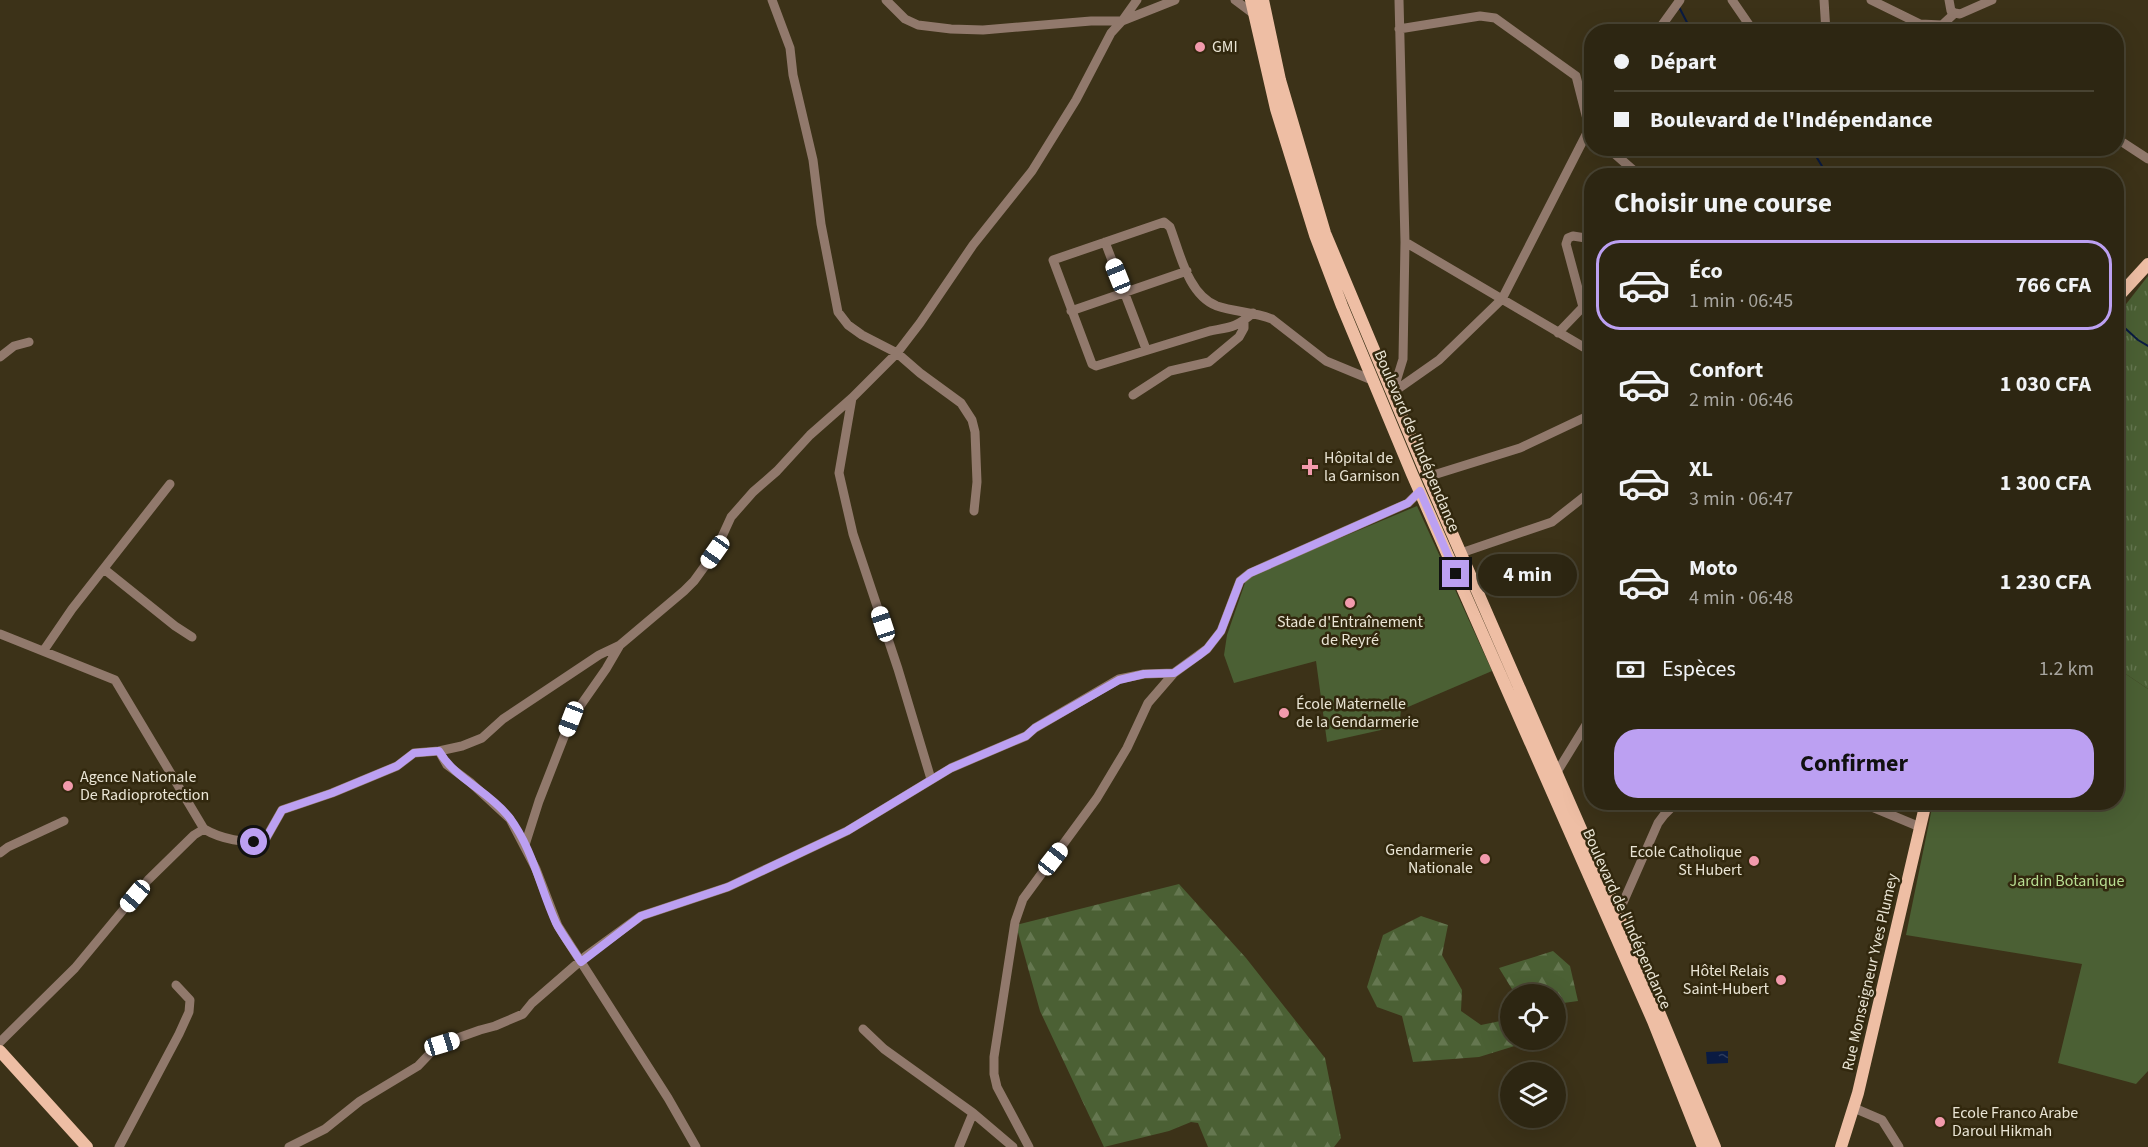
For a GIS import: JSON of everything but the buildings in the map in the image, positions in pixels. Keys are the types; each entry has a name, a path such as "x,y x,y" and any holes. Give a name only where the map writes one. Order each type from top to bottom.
{"main road":[{"name":"Boulevard de l'Indépendance","path":"1251,0 1276,110 1315,235 1372,380 1616,934 1703,1147"},
{"name":"Boulevard de l'Indépendance","path":"1263,0 1280,80 1325,233 1427,477 1618,914 1715,1147"},
{"path":"2124,290 2148,264"},
{"name":"Rue Monseigneur Yves Plumey","path":"1841,1147 1854,1108 1924,810"},
{"path":"0,1051 87,1147"}],"street":[{"path":"772,0 790,48 793,75 813,160 821,224 838,312 848,326 897,353 920,373 961,402 972,420 977,482 974,511"},
{"path":"886,0 905,19 918,25 983,30 1090,21 1122,21 1175,0"},
{"path":"0,634 115,680 204,829 216,836 254,842 265,840 282,810 332,793 397,766 414,753 439,751 472,744 503,719 599,655 620,645 694,581 715,552 731,517 810,435 852,398 897,353 920,323 973,244 1032,171 1076,100 1111,33 1137,0"},
{"path":"1235,0 1255,15"},
{"path":"1391,391 1403,359 1405,242 1399,0"},
{"path":"1664,24 1680,0"},
{"path":"1732,0 1748,24"},
{"path":"1825,24 1824,3 1833,0"},
{"path":"1871,0 1920,24"},
{"path":"1947,1 1951,10 1960,14 1992,0"},
{"path":"1943,24 1955,13"},
{"path":"1399,29 1480,16 1495,18 1576,76 1584,103"},
{"path":"1391,391 1439,360 1502,299 1584,140"},
{"path":"2124,143 2148,159"},
{"path":"1617,156 1630,168"},
{"path":"1252,314 1244,321 1227,329 1210,331 1146,349 1100,365 1092,364 1053,260 1164,222 1170,227 1194,286 1208,302 1272,319 1326,361 1372,380"},
{"path":"1558,333 1583,307 1566,244 1568,238 1573,236 1584,238"},
{"path":"1105,242 1146,349"},
{"path":"1405,242 1584,348"},
{"path":"1071,311 1187,271"},
{"path":"1133,396 1170,371 1209,362 1239,337 1244,328 1244,321"},
{"path":"0,357 14,346 29,342"},
{"path":"852,398 839,473 853,534 898,669 931,779"},
{"path":"1427,477 1520,448 1584,418"},
{"path":"44,650 72,609 170,484"},
{"path":"1029,1147 997,1087 994,1074 994,1057 1015,922 1023,899 1097,798 1127,748 1148,703 1174,673 1207,649 1221,631 1240,581 1250,573 1408,503 1420,491"},
{"path":"1461,554 1552,522 1584,496"},
{"path":"104,569 192,638"},
{"path":"525,845 539,801 571,719 620,645"},
{"path":"289,1147 325,1129 342,1114 418,1066 438,1045 523,1014 535,1000 641,916 728,887 847,831 931,779 1026,736 1035,728 1119,680 1144,674 1174,673"},
{"path":"1557,772 1584,728"},
{"path":"439,751 447,765 510,819 536,869 555,921 668,1098 696,1147"},
{"path":"1618,914 1654,832 1669,810"},
{"path":"1880,810 1920,826"},
{"path":"0,853 64,821"},
{"path":"0,1042 75,969 148,880 194,835 204,829"},
{"path":"119,1147 164,1065 189,1012 189,1000 176,985"},
{"path":"862,1029 884,1049 973,1113 1013,1147"},
{"path":"1854,1108 1882,1120 1899,1147"},
{"path":"959,1147 973,1113"}],"green space":[{"path":"2148,276 2148,689 2124,673 2124,307"},
{"name":"Stade d'Entraînement de Reyré","path":"1417,506 1492,671 1401,710 1399,726 1327,742 1316,661 1234,683 1224,655 1227,635 1246,580 1261,571"},
{"name":"Jardin Botanique","path":"2124,673 2148,689 2148,1071 2136,1084 2058,1063 2082,964 1906,935 1932,810 2124,810"},
{"path":"1179,884 1246,958 1325,1058 1341,1138 1334,1147 1208,1147 1198,1123 1191,1122 1169,1131 1104,1147 1040,1011 1016,925"},
{"path":"1421,916 1448,925 1442,955 1462,990 1461,1011 1481,1025 1500,1021 1502,1050 1479,1057 1413,1062 1402,1016 1377,1007 1367,987 1383,935"},
{"path":"1553,951 1570,966 1578,1001 1566,1003 1566,984 1509,984 1499,968"}],"water":[{"path":"1728,1051 1728,1063 1707,1064 1706,1052"}],"waterway":[{"path":"1679,7 1688,24"},
{"path":"1816,156 1823,168"},
{"path":"2124,327 2148,346"}],"place":[{"name":"GMI","path":"1200,47"},
{"name":"Hôpital de la Garnison","path":"1310,467"},
{"name":"Stade d'Entraînement de Reyré","path":"1350,603"},
{"name":"École Maternelle de la Gendarmerie","path":"1284,713"},
{"name":"Agence Nationale De Radioprotection","path":"68,786"},
{"name":"Gendarmerie Nationale","path":"1485,859"},
{"name":"Ecole Catholique St Hubert","path":"1754,861"},
{"name":"Hôtel Relais Saint-Hubert","path":"1781,980"},
{"name":"Ecole Franco Arabe Daroul Hikmah","path":"1940,1122"}],"route":[{"path":"254,842 265,840 282,810 332,793 397,766 414,753 439,751 447,765 470,782 510,819 536,869 555,921 581,962 641,916 659,911 668,905 728,887 847,831 951,768 1026,736 1035,728 1119,680 1144,674 1174,673 1207,649 1221,631 1240,581 1250,573 1408,503 1420,491 1456,574"}]}
